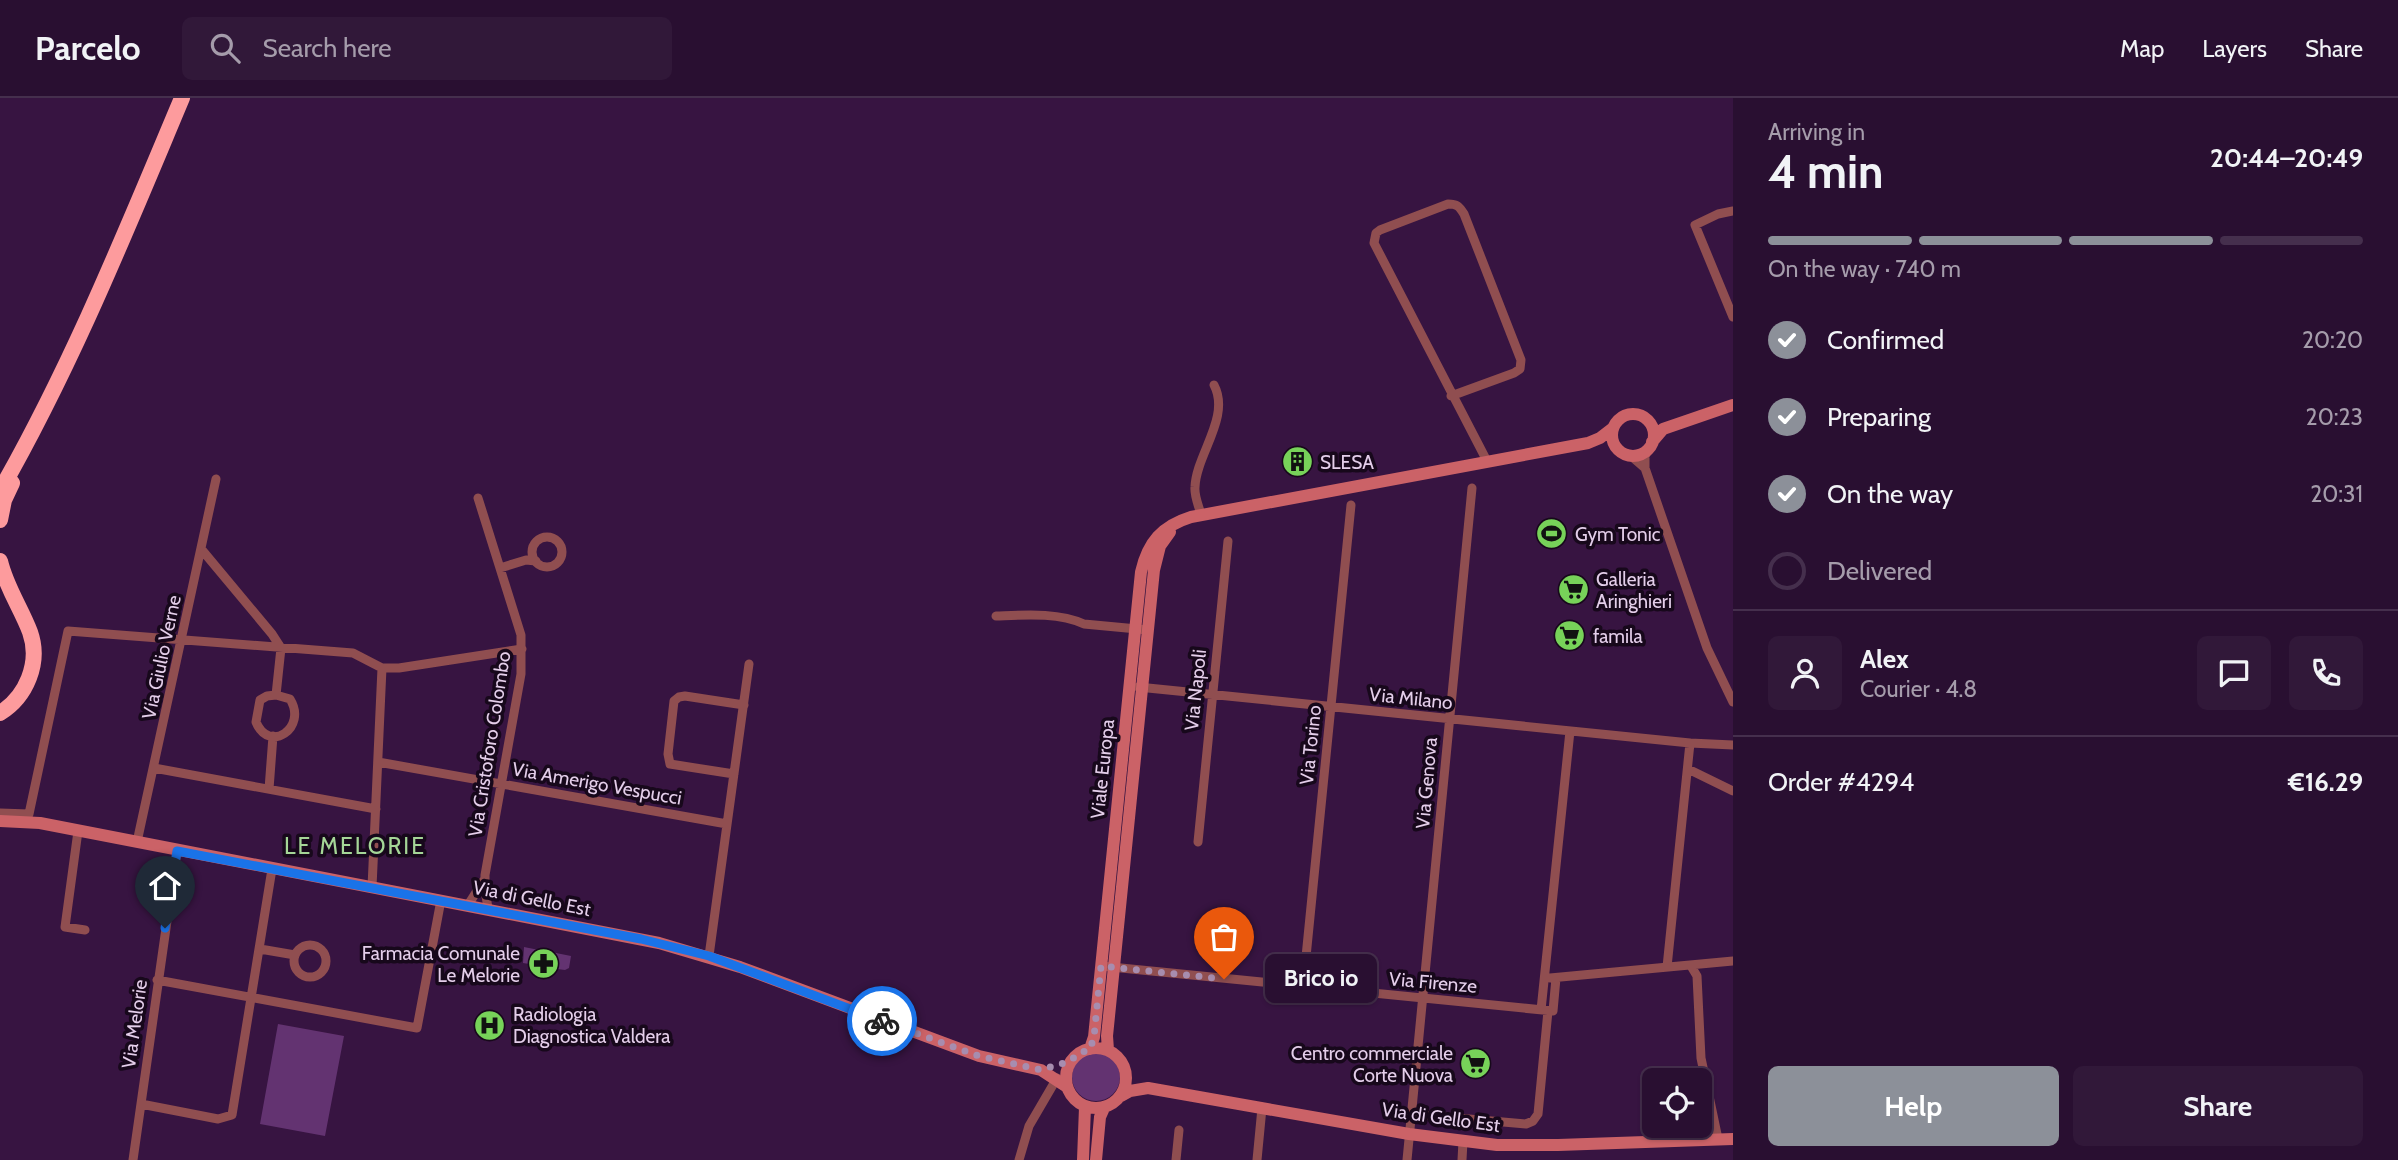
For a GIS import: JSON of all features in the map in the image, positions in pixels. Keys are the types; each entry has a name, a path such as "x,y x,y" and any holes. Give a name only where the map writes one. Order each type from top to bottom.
{"highway":[{"path":"0,473 64,348 172,98"},
{"path":"0,491 23,451 94,306 182,98"},
{"path":"0,520 4,500 23,451"},
{"path":"0,561 5,579 30,632 33,651 31,672 16,701 0,713"},
{"path":"0,602 25,623"}],"main road":[{"name":"Viale Europa","path":"1090,1049 1107,966 1141,629 1158,550 1166,536 1196,516 1588,443 1604,443 1630,455 1641,454 1659,432 1676,423 1733,405"},
{"name":"Viale Europa","path":"1588,443 1613,428 1620,418 1632,414 1656,424 1676,423"},
{"path":"1649,421 1653,432 1651,445"},
{"path":"1613,428 1612,438 1617,448"},
{"name":"Via di Gello Est","path":"0,821 40,823 631,937 709,956 951,1047 997,1061 1063,1073"},
{"name":"Viale Europa","path":"1107,966 1108,1050"},
{"path":"1096,1160 1100,1117 1104,1108 1121,1096 1126,1085 1125,1069 1120,1059 1108,1050 1090,1049 1078,1054 1063,1073 1072,1097 1085,1107 1104,1108"},
{"name":"Via di Gello Est","path":"1125,1069 1132,1079 1148,1088"},
{"name":"Via di Gello Est","path":"1121,1096 1136,1089 1148,1088 1463,1141 1533,1145 1733,1139"},
{"path":"1083,1160 1085,1107"}],"street":[{"path":"1451,396 1520,369 1521,360 1464,214 1459,206 1448,204 1380,230 1374,238 1375,248 1451,396 1487,461"},
{"path":"1733,211 1718,214 1695,225 1733,317"},
{"path":"1196,516 1195,487 1217,413 1218,392 1214,384"},
{"path":"1651,445 1645,456 1644,468 1707,648 1733,702"},
{"path":"1630,455 1644,468"},
{"name":"Via Giulio Verne","path":"137,842 216,479"},
{"name":"Via Genova","path":"1407,1160 1472,488"},
{"name":"Via Cristoforo Colombo","path":"478,498 522,649 521,674 485,875 488,908"},
{"name":"Via Torino","path":"1303,987 1351,505"},
{"name":"Via Napoli","path":"1198,842 1228,541"},
{"path":"202,550 281,648 276,695"},
{"path":"500,568 531,558"},
{"path":"996,616 1042,616 1076,620 1084,624 1141,629"},
{"path":"0,814 29,814 68,631 353,653 382,668 414,667 522,649"},
{"path":"709,956 749,664"},
{"path":"372,887 382,668"},
{"name":"Via Milano","path":"1136,687 1689,743 1733,744"},
{"path":"276,695 290,699 294,707 290,731 283,736 273,736 260,730 256,722 260,700 276,695"},
{"path":"734,774 670,764 668,754 674,701 685,696 744,705"},
{"path":"1412,1114 1526,1124 1533,1121 1538,1114 1547,1011 1545,978 1570,731"},
{"path":"269,789 273,736"},
{"path":"1667,967 1689,743"},
{"name":"Via Amerigo Vespucci","path":"378,762 727,824"},
{"path":"154,768 376,809"},
{"path":"1688,769 1733,791"},
{"path":"78,831 65,927 85,930"},
{"name":"Via Melorie","path":"132,1160 177,851"},
{"path":"141,1104 218,1119 232,1115 272,869"},
{"name":"Via Cristoforo Colombo","path":"468,905 485,875"},
{"path":"157,980 417,1028 441,900"},
{"path":"260,948 295,955"},
{"path":"1545,978 1733,961"},
{"name":"Via Firenze","path":"1107,966 1547,1011"},
{"path":"1691,966 1697,976 1700,1049 1718,1139"},
{"path":"1547,1011 1556,978"},
{"path":"1019,1160 1029,1126 1063,1073"},
{"path":"1257,1160 1262,1108"},
{"path":"1177,1160 1179,1130"},
{"path":"1462,1160 1463,1141"}],"shaded area":[{"path":"524,947 544,951 542,966 523,963"},
{"path":"551,952 571,956 569,968 549,968"},
{"path":"278,1024 344,1036 325,1136 260,1124"},
{"path":"1096,1053 1113,1060 1120,1077 1113,1094 1096,1101 1079,1094 1072,1077 1079,1060"}],"way so far":[{"path":"882,1021 979,1056 1041,1070 1059,1066 1090,1049 1094,1037 1101,966 1224,979"}],"place":[{"name":"SLESA","path":"1297,462"},
{"name":"Gym Tonic","path":"1552,534"},
{"name":"Galleria Aringhieri","path":"1573,590"},
{"name":"famila","path":"1570,636"},
{"name":"Farmacia Comunale Le Melorie","path":"543,964"},
{"name":"Brico io","path":"1224,979"},
{"name":"Radiologia Diagnostica Valdera","path":"490,1025"},
{"name":"Centro commerciale Corte Nuova","path":"1476,1064"}],"district":[{"name":"LE MELORIE","path":"355,846"}],"route":[{"path":"165,928 177,851 641,939 709,956 882,1021"}]}
